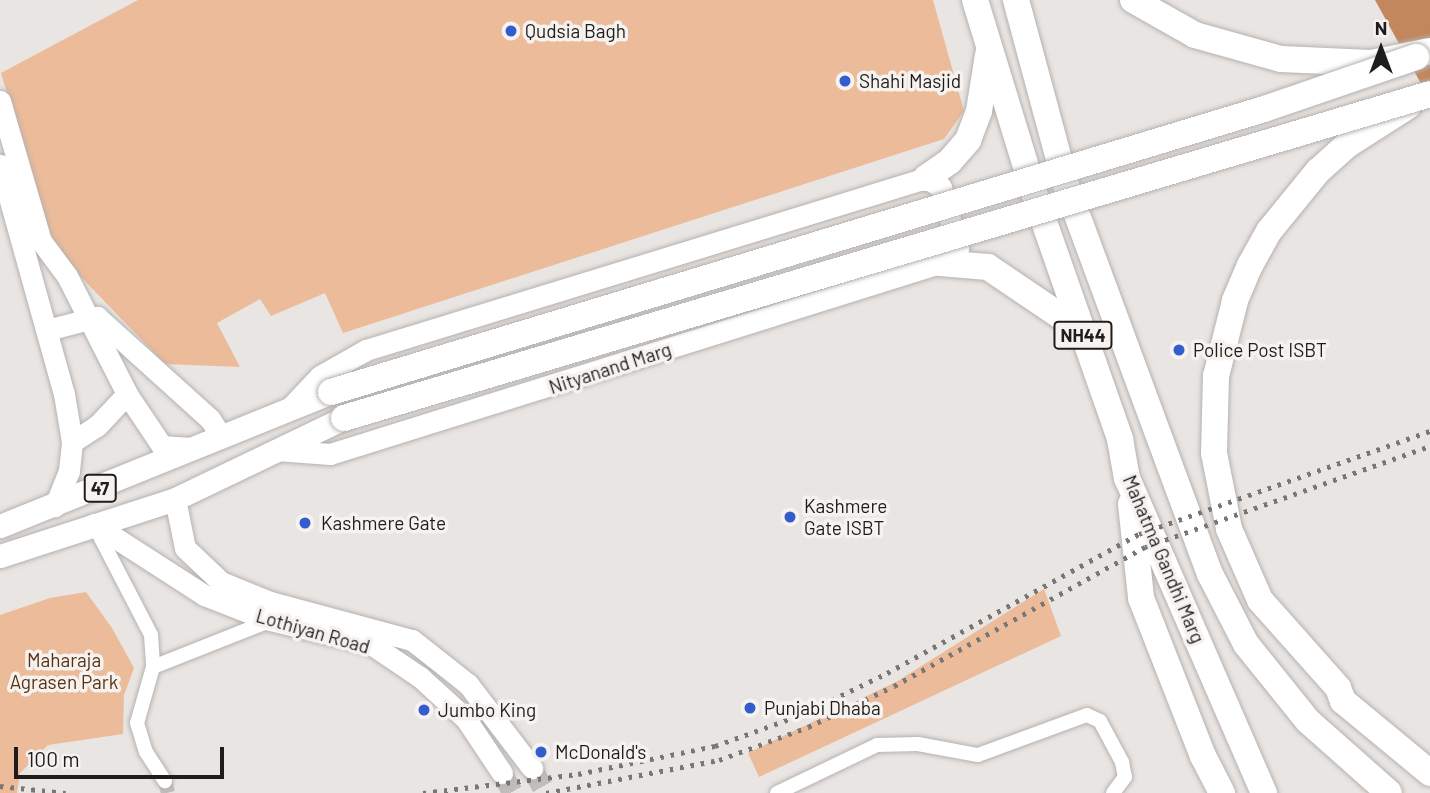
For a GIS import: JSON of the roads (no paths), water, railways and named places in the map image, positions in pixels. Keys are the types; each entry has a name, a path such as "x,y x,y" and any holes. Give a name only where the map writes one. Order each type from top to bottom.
{"highway":[{"name":"Mahatma Gandhi Marg","path":"975,0 1034,193 1120,439 1127,478 1264,793"},
{"name":"Mahatma Gandhi Marg","path":"1016,0 1066,185 1210,574 1246,644 1308,721 1389,793"},
{"path":"1133,0 1195,35 1282,60 1371,63 1423,54"},
{"path":"926,178 950,161 968,140 979,111 989,51"},
{"path":"331,392 1264,109 1423,54"},
{"path":"344,418 1430,95"},
{"path":"1430,95 1378,123 1347,145 1292,200 1263,243 1235,301 1216,376 1213,414 1219,491 1242,565 1260,600 1338,688 1343,701 1430,773"},
{"path":"940,263 988,267 1081,330"},
{"path":"1127,478 1141,598 1203,756 1222,793"},
{"path":"1338,688 1359,696 1430,750"}],"main road":[{"path":"0,101 41,242 67,276 85,317 127,394 162,446 199,447"},
{"path":"0,165 47,330 72,442 69,471 55,506"},
{"path":"926,178 941,187 958,248 955,256 940,263"},
{"name":"47","path":"289,409 320,376 366,350 926,178"},
{"name":"Nityanand Marg","path":"276,450 330,454 940,263"},
{"path":"47,330 85,317 97,317 113,328 210,419 221,436"},
{"name":"47","path":"0,527 331,392"},
{"path":"72,442 97,426 127,394"},
{"name":"47","path":"0,556 175,499 344,418"},
{"name":"Lothiyan Road","path":"175,499 185,548 221,582 270,602 303,607 412,640 468,684 532,768"},
{"name":"Lothiyan Road","path":"94,524 204,595 272,620 371,644 420,677 466,719 502,773"}],"street":[{"path":"94,524 151,635 153,667 137,723 146,752 165,781"},
{"path":"153,667 272,620"},
{"path":"777,793 877,745 918,744 978,755 1087,715 1107,730 1122,762 1125,777 1112,793"}],"tunnel":[{"path":"532,768 546,793"},
{"path":"502,773 513,793"},
{"path":"165,781 168,793"}],"railway":[{"path":"423,793 578,774 715,746 803,714 887,673 1139,534 1430,431"},
{"path":"546,793 719,760 808,727 894,686 1145,547 1430,446"},
{"path":"0,786 66,793"}],"place":[{"name":"Qudsia Bagh","path":"511,31"},
{"name":"Shahi Masjid","path":"845,81"},
{"name":"Police Post ISBT","path":"1179,350"},
{"name":"Kashmere Gate ISBT","path":"790,517"},
{"name":"Kashmere Gate","path":"305,523"},
{"name":"Punjabi Dhaba","path":"750,708"},
{"name":"Jumbo King","path":"424,710"},
{"name":"McDonald's","path":"541,752"}],"park label":[{"name":"Maharaja Agrasen Park","path":"64,671"}]}
